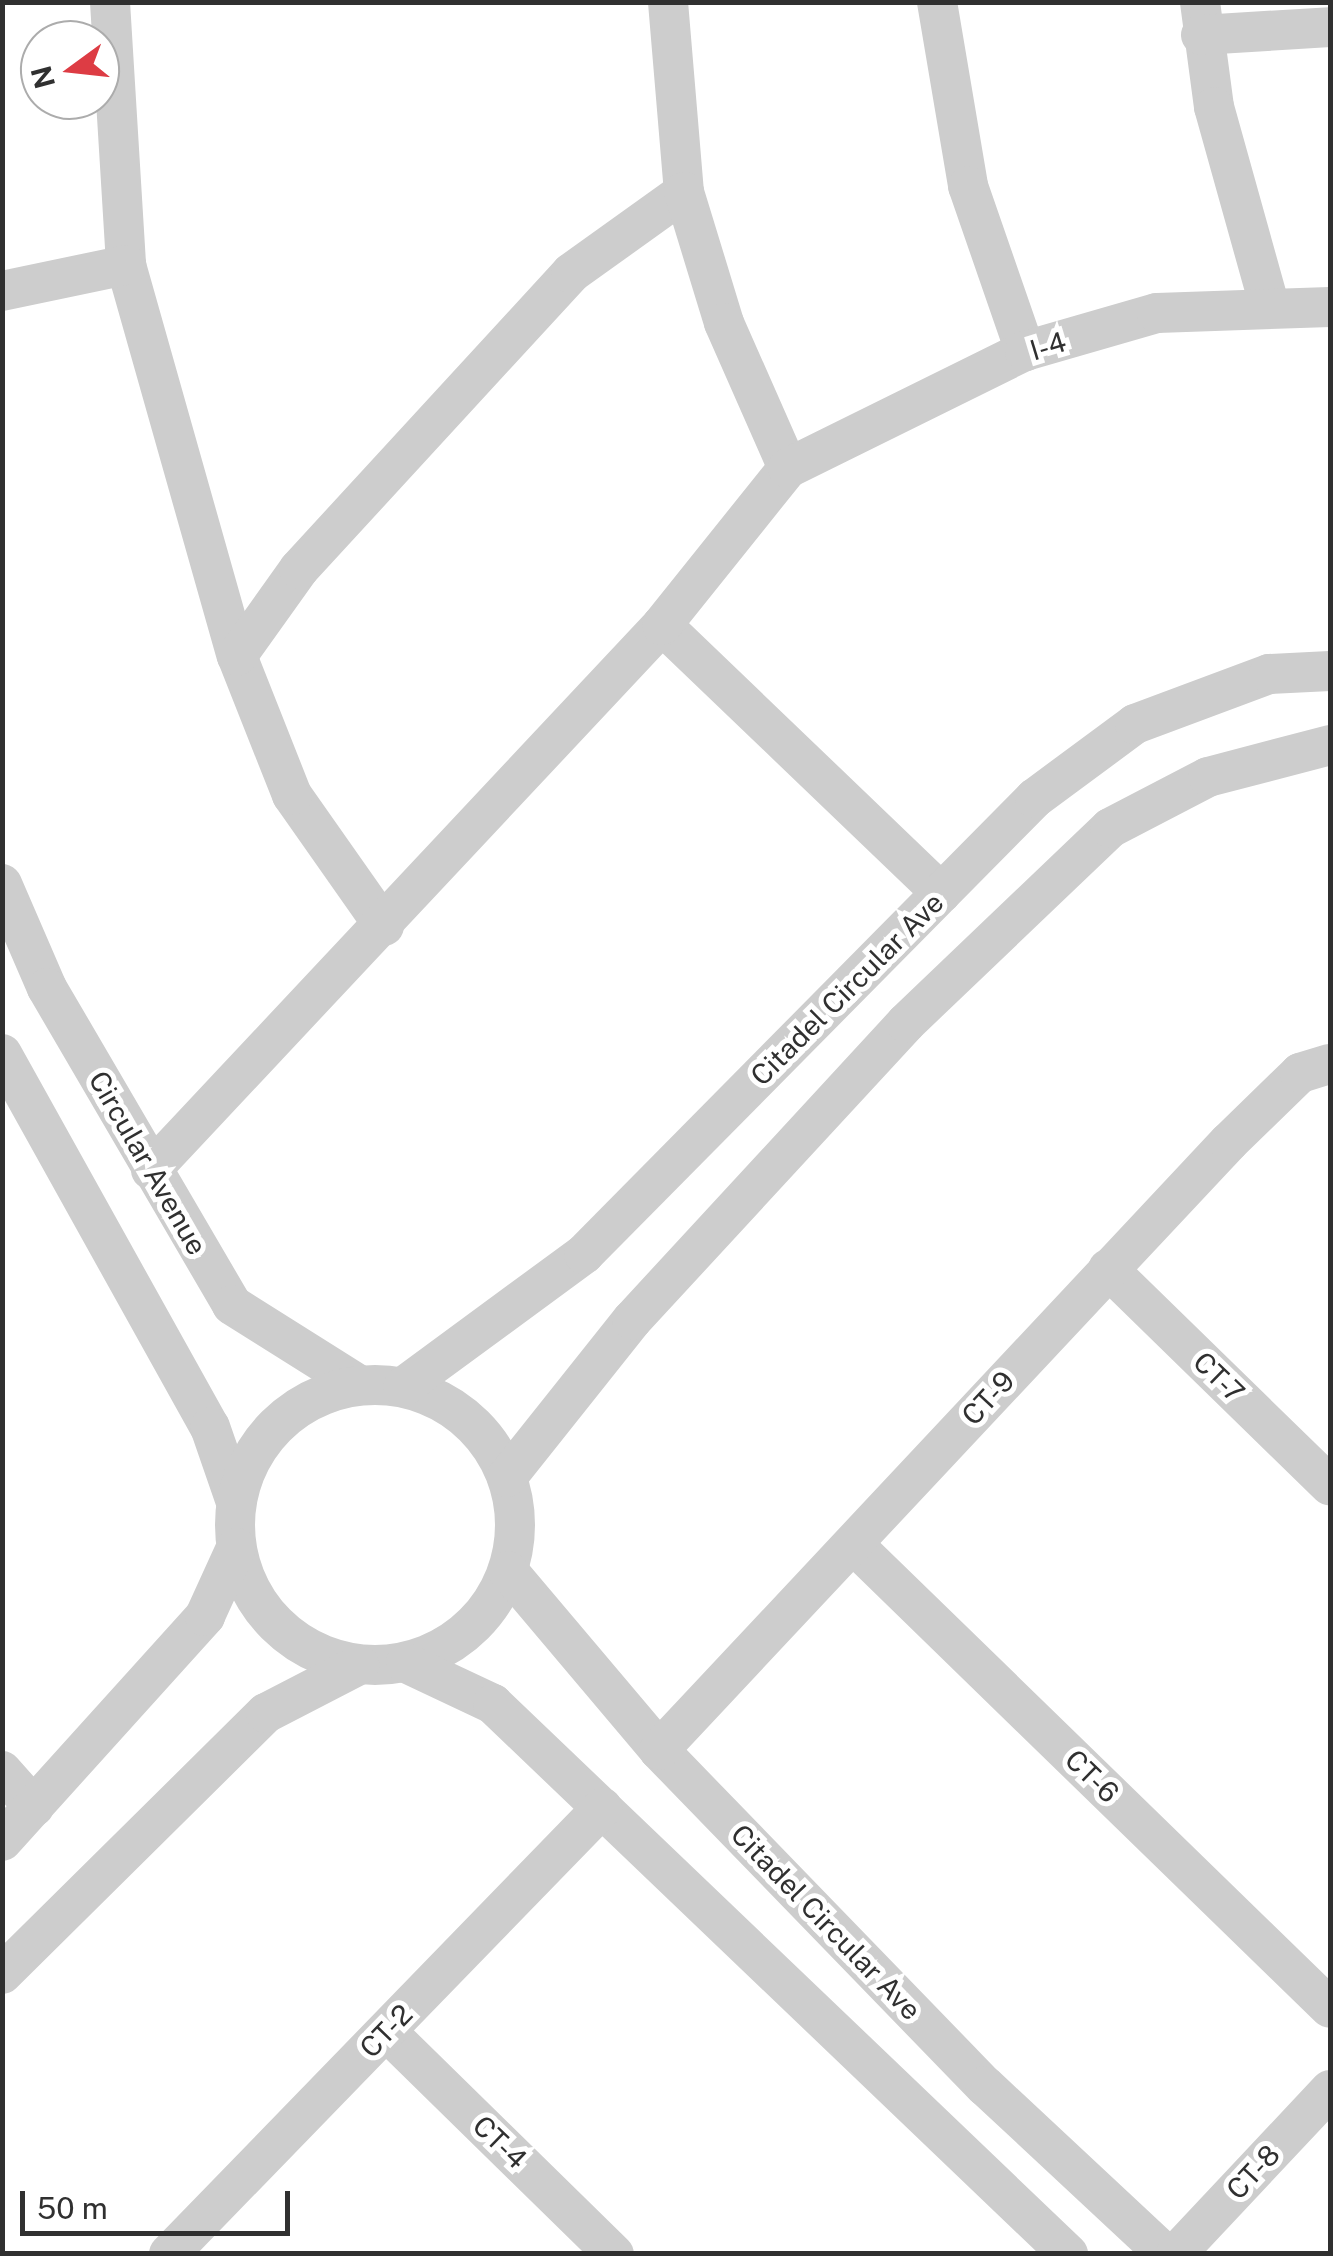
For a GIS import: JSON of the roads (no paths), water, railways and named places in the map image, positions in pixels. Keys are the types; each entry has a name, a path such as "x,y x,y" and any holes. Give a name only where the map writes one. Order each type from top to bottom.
{"street":[{"path":"110,2 126,265 238,656 292,795 384,926"},
{"path":"150,1170 384,926 662,625 788,468 724,323 684,192 668,2"},
{"path":"938,2 968,186 1025,351"},
{"path":"1270,307 1201,19 1330,27"},
{"path":"238,656 299,569 572,273 684,192"},
{"path":"2,291 126,265"},
{"name":"I-4","path":"788,468 1025,351 1157,313 1330,307"},
{"path":"662,625 941,893"},
{"name":"Citadel Circular Ave","path":"404,1387 584,1254 1036,798 1135,724 1269,674 1330,671"},
{"path":"507,1477 632,1320 906,1022 1110,828 1208,777 1330,745"},
{"name":"Circular Avenue","path":"2,884 48,988 150,1170 232,1305 359,1384"},
{"path":"2,1054 210,1426 236,1502"},
{"name":"CT-9","path":"659,1750 1108,1269 1300,1073 1330,1064"},
{"name":"CT-7","path":"1108,1269 1330,1486"},
{"path":"359,1384 404,1387 460,1415 507,1477 516,1524 508,1571 485,1613 450,1644 406,1663 358,1666 315,1653 278,1627 250,1591 236,1548 236,1502 250,1459 277,1422 314,1397 359,1384"},
{"name":"CT-6","path":"853,1544 1330,2008"},
{"path":"2,1841 205,1616 236,1548"},
{"name":"Citadel Circular Ave","path":"508,1571 659,1750 985,2086 1165,2254"},
{"path":"406,1663 494,1704 1068,2254"},
{"path":"2,1974 266,1713 358,1666"},
{"path":"2,1771 34,1807"},
{"name":"CT-2","path":"170,2254 602,1808"},
{"name":"CT-4","path":"386,2032 614,2254"},
{"name":"CT-8","path":"1176,2254 1330,2090"}]}
